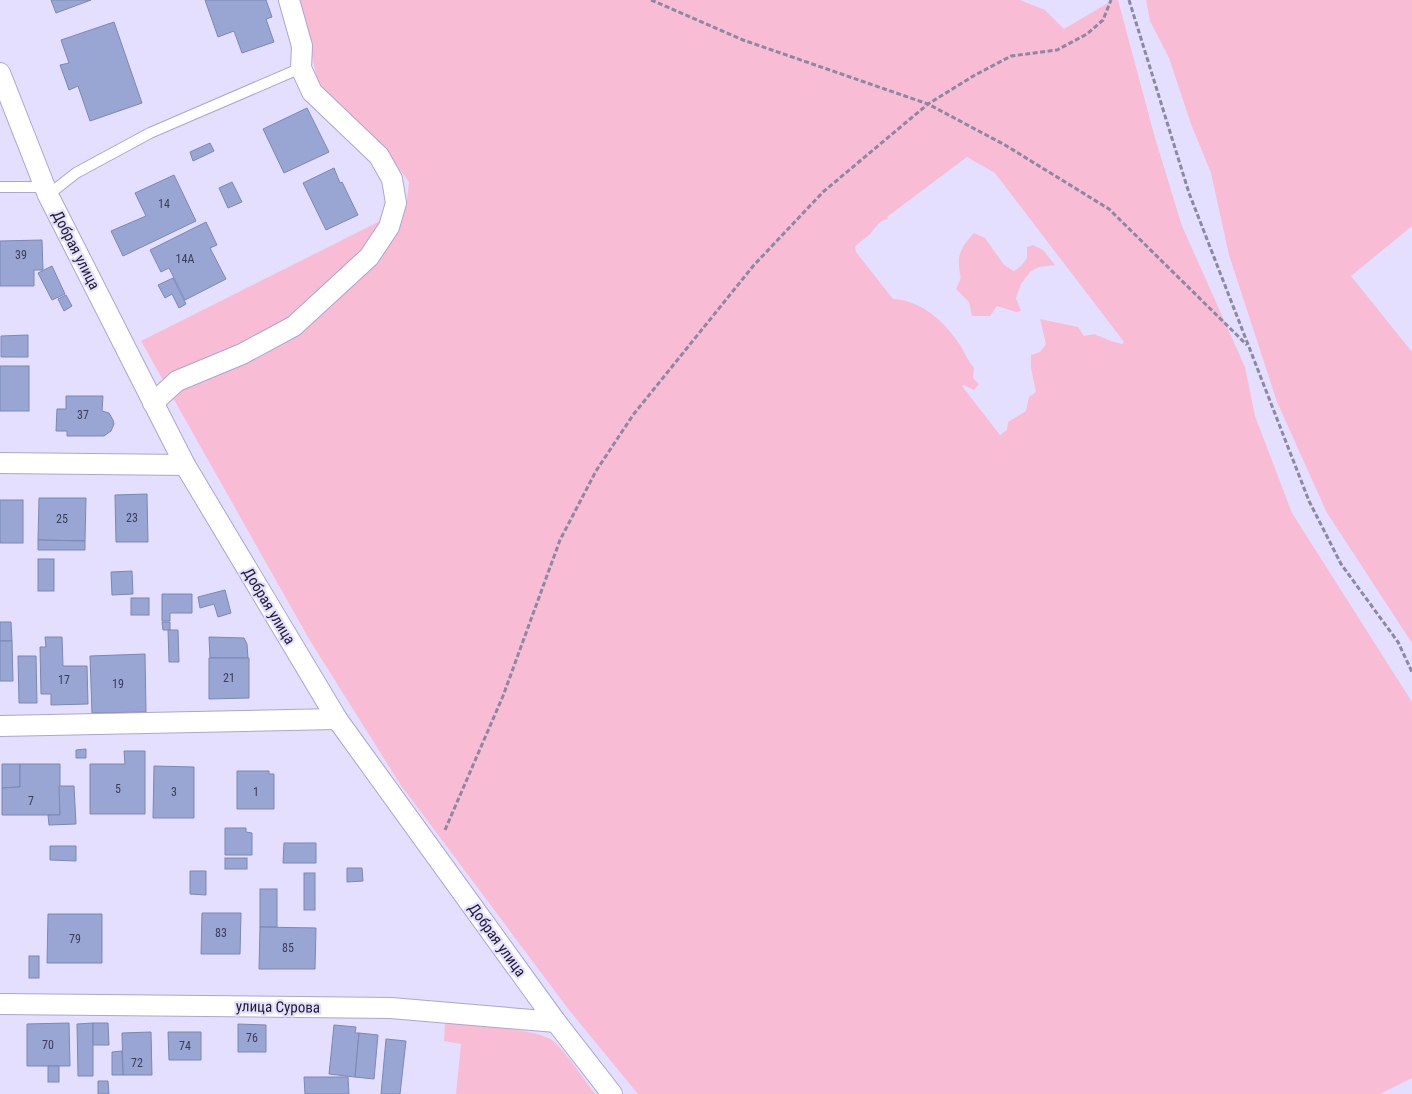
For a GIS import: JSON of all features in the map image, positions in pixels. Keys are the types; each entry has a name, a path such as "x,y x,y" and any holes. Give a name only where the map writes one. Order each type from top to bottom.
{"street":[{"path":"153,403 177,381 242,354 294,326 369,257 389,227 396,203 392,179 379,156 312,92 300,68 302,46 289,0"},
{"name":"Добрая улица","path":"0,73 46,191 185,465 337,719 556,1022 612,1094"},
{"path":"0,463 185,465"},
{"path":"0,726 337,719"},
{"name":"улица Сурова","path":"0,1004 391,1008 556,1022"}],"lane":[{"path":"0,187 46,191 150,133 300,68"}],"path":[{"path":"651,0 743,40 928,104 1005,145 1109,209 1249,348"},
{"path":"435,853 503,696 560,540 601,463 633,415 754,265 823,192 928,104 975,75 1011,56 1057,50 1087,34 1103,20 1111,0"},
{"path":"1129,0 1189,193 1309,501 1341,564 1398,642 1412,672"}],"shaded area":[{"path":"300,0 1020,0 1045,10 1064,29 1113,0 1118,0 1155,138 1182,226 1245,367 1255,416 1292,513 1412,702 1412,1078 1380,1094 638,1094 569,1010 400,784 309,639 141,341 406,208 409,182 383,147 319,88","holes":["967,157 995,173 1124,342 1122,344 1094,334 1084,336 1078,327 1040,319 1046,344 1040,352 1031,355 1031,368 1036,392 1029,397 1026,411 1008,422 1007,430 1000,435 962,386 964,385 974,390 979,384 973,378 974,368 954,336 940,321 923,308 913,303 893,299 856,252 855,247 879,224 888,219 887,217"]},
{"path":"1146,0 1412,0 1412,226 1351,276 1412,352 1412,643 1327,513 1277,402 1229,255 1211,173 1191,124 1169,58 1150,21"},
{"path":"974,233 985,238 1004,265 1014,271 1027,258 1027,247 1033,245 1043,250 1055,265 1039,267 1030,272 1021,284 1016,298 1021,311 1016,312 997,306 990,316 972,316 969,302 956,289 960,279 959,256 965,244"},
{"path":"445,1023 517,1030 552,1040 595,1094 456,1094 461,1044 444,1041"}],"building":[{"path":"51,0 91,0 56,13"},
{"path":"205,0 266,0 272,17 266,19 274,42 242,53 234,31 218,37"},
{"path":"114,22 142,103 90,121 78,86 69,90 60,65 69,63 61,40"},
{"path":"307,108 329,152 284,173 263,129"},
{"path":"210,143 214,151 193,161 190,152"},
{"path":"334,168 358,215 326,230 303,183"},
{"path":"174,175 196,221 123,256 111,231 146,216 135,193"},
{"path":"232,182 242,202 228,208 219,188"},
{"path":"206,222 217,245 210,248 226,279 185,300 169,268 161,272 150,250"},
{"path":"42,240 43,270 34,270 34,286 0,286 0,241"},
{"path":"52,266 65,294 52,300 38,273"},
{"path":"173,278 186,304 179,308 172,294 165,298 158,285"},
{"path":"66,295 72,306 64,311 58,299"},
{"path":"28,335 28,357 1,357 1,336"},
{"path":"0,366 29,366 29,411 0,411"},
{"path":"66,396 103,396 102,411 109,413 114,424 111,431 104,436 67,436 67,431 56,431 57,409 66,409"},
{"path":"147,494 148,542 116,542 115,495"},
{"path":"39,498 86,498 85,541 38,540"},
{"path":"0,500 23,500 23,543 0,543"},
{"path":"38,540 85,541 85,550 38,550"},
{"path":"38,559 54,559 54,591 38,591"},
{"path":"132,571 133,594 112,595 111,572"},
{"path":"225,590 231,613 218,617 214,604 200,608 198,597"},
{"path":"162,594 192,594 192,613 170,613 170,621 162,621"},
{"path":"131,598 149,598 149,615 131,615"},
{"path":"0,622 11,622 12,641 0,641"},
{"path":"162,622 170,622 170,630 163,630"},
{"path":"168,630 178,630 179,662 169,662"},
{"path":"45,637 62,637 63,666 87,666 88,704 51,705 51,694 41,694 40,647 46,647"},
{"path":"209,637 244,638 247,644 248,658 210,658"},
{"path":"0,641 12,641 13,681 0,681"},
{"path":"145,654 146,712 92,713 90,656"},
{"path":"18,656 36,656 37,703 19,703"},
{"path":"209,658 249,658 249,698 209,699"},
{"path":"86,749 86,758 76,758 76,750"},
{"path":"124,751 145,751 145,814 90,814 90,764 125,764"},
{"path":"2,764 20,764 20,787 2,788"},
{"path":"20,764 60,764 60,815 2,815 2,788 20,787"},
{"path":"154,766 194,767 194,818 153,818"},
{"path":"237,771 269,771 269,774 274,774 274,809 237,809"},
{"path":"59,786 74,786 76,824 49,825 48,815 60,815"},
{"path":"225,828 246,828 246,832 252,833 252,855 225,855"},
{"path":"284,843 316,843 316,863 283,863"},
{"path":"50,846 76,846 76,861 50,860"},
{"path":"225,858 247,858 247,869 225,869"},
{"path":"347,868 362,868 363,881 347,882"},
{"path":"190,871 206,871 206,895 190,894"},
{"path":"304,873 315,873 315,910 304,910"},
{"path":"260,889 277,889 277,927 260,927"},
{"path":"202,913 241,913 240,954 201,954"},
{"path":"48,914 102,914 102,963 47,963"},
{"path":"260,927 316,928 315,969 259,969"},
{"path":"29,956 39,956 39,978 29,978"},
{"path":"69,1023 70,1066 27,1066 27,1024"},
{"path":"93,1023 93,1076 78,1076 77,1024"},
{"path":"93,1023 108,1023 109,1045 93,1045"},
{"path":"238,1024 266,1025 266,1052 238,1052"},
{"path":"334,1025 356,1027 355,1033 359,1033 355,1077 329,1074"},
{"path":"151,1032 152,1075 123,1075 122,1033"},
{"path":"168,1032 201,1032 201,1060 169,1060"},
{"path":"359,1033 378,1035 374,1079 355,1077"},
{"path":"386,1039 406,1041 400,1094 381,1094"},
{"path":"122,1051 123,1075 112,1075 112,1052"},
{"path":"48,1066 59,1066 59,1082 48,1082"},
{"path":"304,1077 348,1077 349,1094 305,1094"},
{"path":"98,1081 108,1081 109,1094 98,1094"}]}
